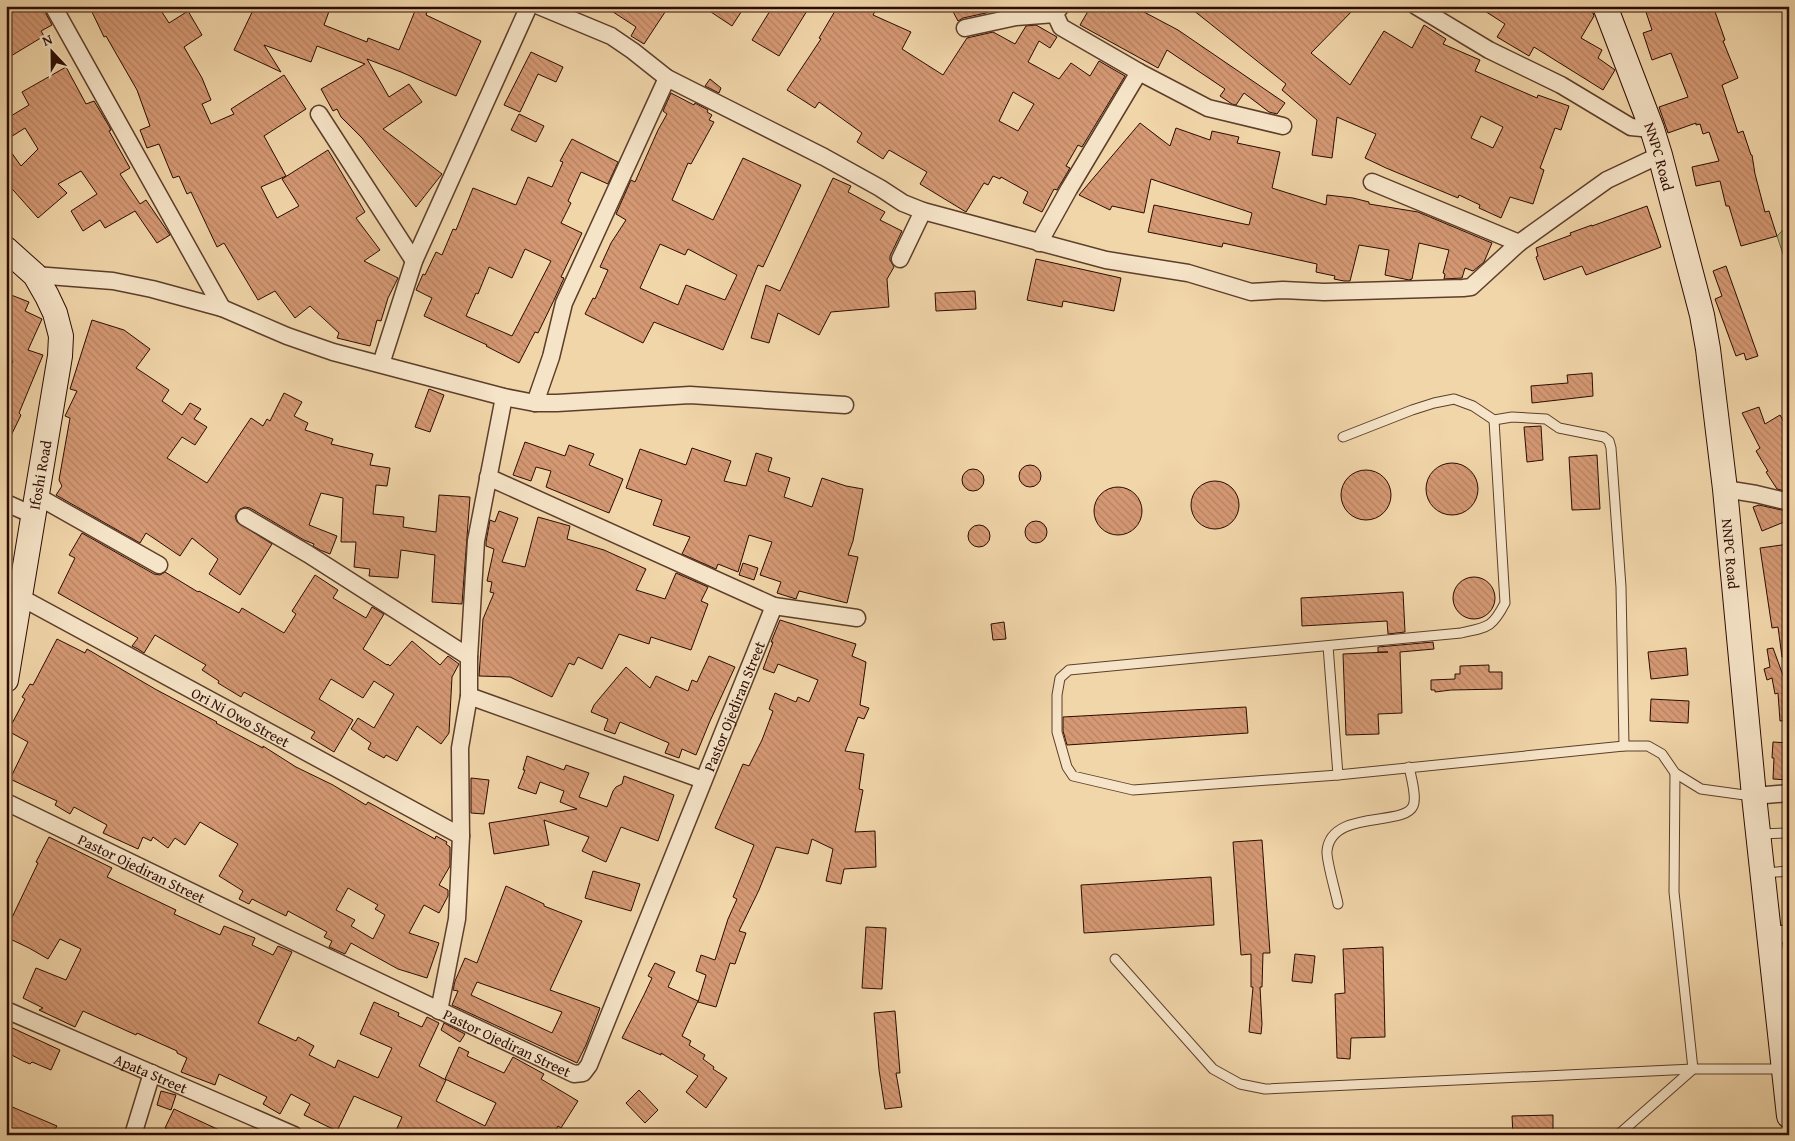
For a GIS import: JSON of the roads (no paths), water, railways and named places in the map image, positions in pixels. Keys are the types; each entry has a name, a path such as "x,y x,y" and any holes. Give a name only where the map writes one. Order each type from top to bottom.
{"street":[{"path":"53,6 222,308"},
{"path":"381,364 414,261 529,6"},
{"path":"539,6 611,36 634,51 667,78 824,157 904,203 923,211 1106,260 1188,273 1252,292 1283,290 1324,292 1445,289 1471,286 1519,243 1607,180 1660,155"},
{"path":"1416,6 1489,50 1561,84 1631,127 1652,129"},
{"name":"NNPC Road","path":"1605,6 1660,155 1702,315 1708,349 1725,489 1763,873 1780,945 1784,1069 1789,1116"},
{"path":"965,28 1058,10 1061,27 1139,72 1208,108 1283,126"},
{"path":"1039,243 1139,72"},
{"path":"535,403 551,357 564,303 667,78"},
{"path":"319,114 414,261"},
{"path":"1372,182 1519,243"},
{"path":"900,260 923,211"},
{"path":"6,249 35,275 113,280 152,288 222,308 288,336 333,352 504,397 535,403 690,395 845,405"},
{"name":"Ifoshi Road","path":"6,680 60,356 61,336 55,313 35,275"},
{"path":"439,1011 457,919 461,836 460,748 469,696 469,657 476,541 504,397"},
{"path":"488,477 774,606 856,618"},
{"path":"1725,489 1789,502"},
{"path":"6,503 35,506 159,565"},
{"path":"245,516 469,657"},
{"name":"Ori Ni Owo Street","path":"20,597 461,836"},
{"name":"Pastor Ojediran Street","path":"6,802 439,1011 574,1074 583,1073 589,1065 774,606"},
{"path":"469,696 703,780"},
{"path":"1754,796 1789,793"},
{"name":"Apata Street","path":"6,1010 294,1135"},
{"path":"134,1135 152,1074"}],"lane":[{"path":"1343,437 1412,410 1454,399 1473,406 1494,420 1512,417 1546,419 1559,428 1604,437 1609,441 1621,586 1624,746"},
{"path":"1494,420 1505,603 1496,620 1485,628 1461,633 1069,670 1060,678 1057,695 1057,732 1067,767 1073,776 1133,790 1338,775 1624,746 1648,746 1662,754 1675,773 1701,789 1754,796"},
{"path":"1328,646 1338,775"},
{"path":"1338,904 1327,851 1330,842 1335,834 1356,823 1390,817 1409,811 1413,807 1414,801 1409,768"},
{"path":"1675,773 1674,892 1693,1069"},
{"path":"1759,834 1789,833"},
{"path":"1763,873 1789,871"},
{"path":"1115,959 1213,1069 1240,1084 1265,1089 1693,1069 1784,1069"},
{"path":"1618,1135 1629,1131 1693,1069"}]}
